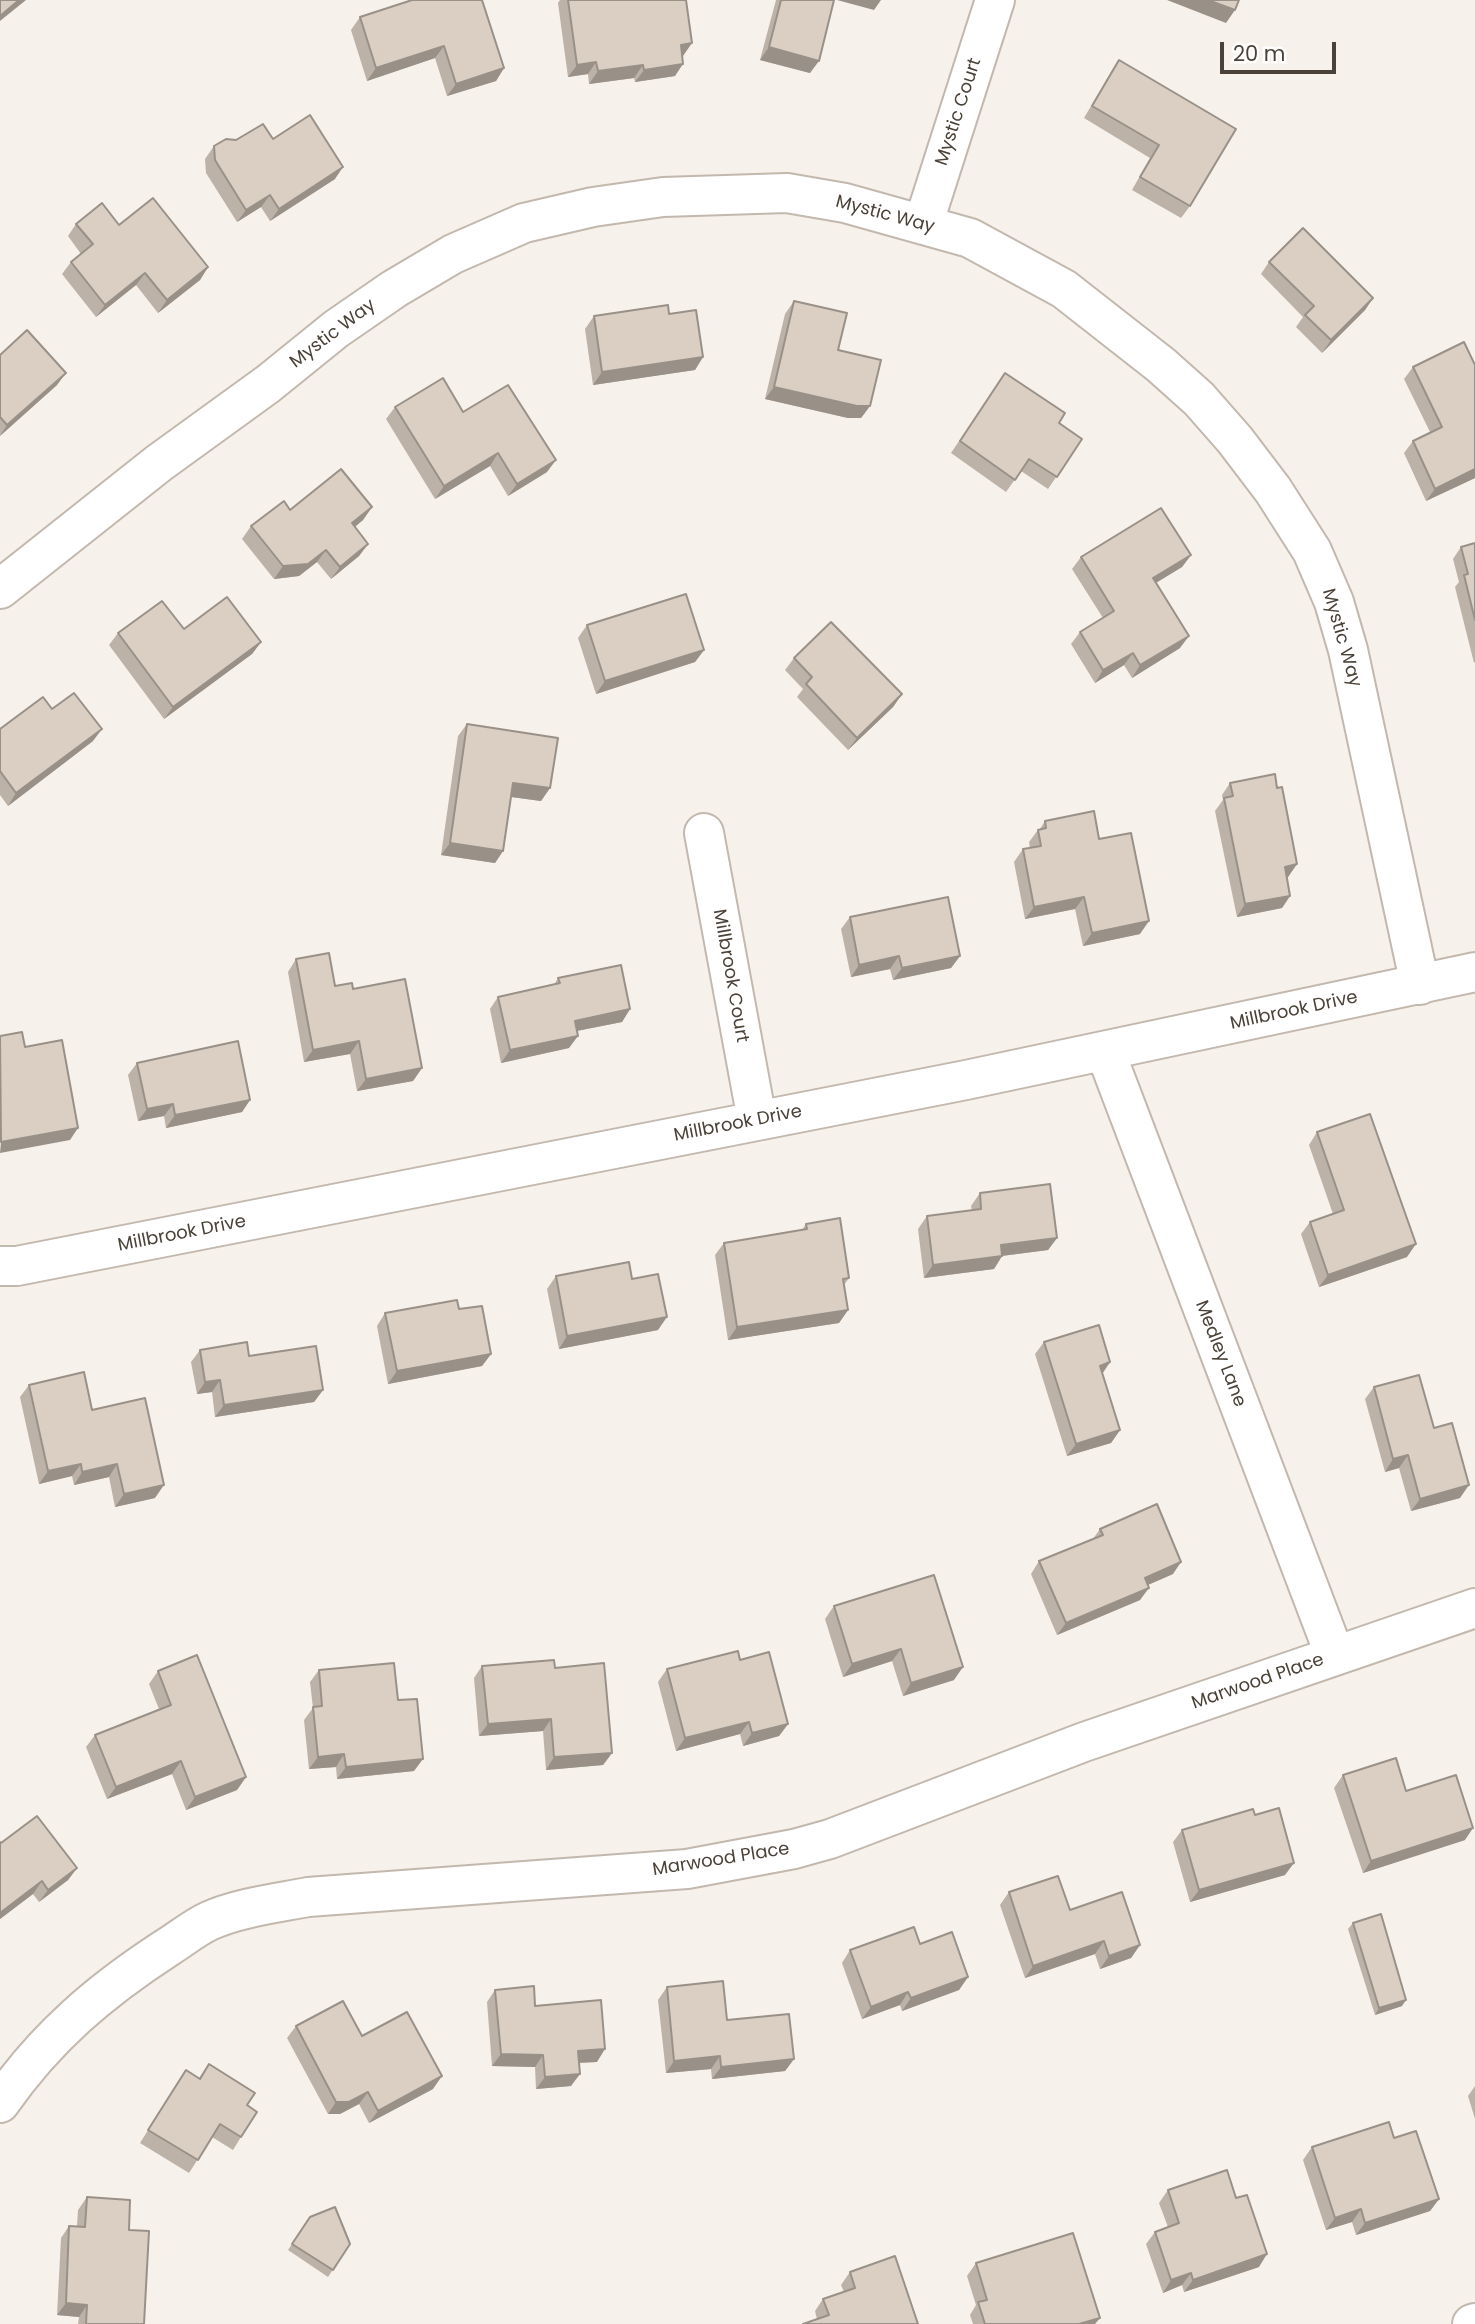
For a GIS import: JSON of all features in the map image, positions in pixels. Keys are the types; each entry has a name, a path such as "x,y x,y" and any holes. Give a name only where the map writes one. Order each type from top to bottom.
{"street":[{"name":"Mystic Court","path":"923,225 995,0"},
{"name":"Mystic Way","path":"0,589 159,463 268,384 355,316 453,254 524,223 593,207 663,197 787,193 845,203 970,238 1064,289 1161,365 1199,399 1273,490 1311,551 1334,602 1348,650 1420,985"},
{"name":"Millbrook Court","path":"704,833 757,1120"},
{"name":"Millbrook Drive","path":"0,1266 17,1266 1105,1051 1475,972"},
{"name":"Medley Lane","path":"1105,1051 1335,1656"},
{"name":"Marwood Place","path":"0,2103 24,2068 72,2020 120,1978 209,1921 257,1907 308,1897 687,1869 794,1849 830,1839 1084,1742 1475,1608"}],"building":[{"path":"0,0 19,0 0,16"},
{"path":"412,0 482,0 504,68 456,84 444,46 376,68 360,17"},
{"path":"568,0 686,0 692,43 681,45 683,64 644,70 643,65 598,71 596,62 577,65"},
{"path":"781,0 834,0 819,61 769,47"},
{"path":"1208,0 1239,0 1235,10"},
{"path":"1119,60 1236,129 1190,206 1140,177 1159,145 1092,106"},
{"path":"310,115 343,167 279,209 270,195 246,210 215,160 214,146 226,139 236,140 263,124 273,139"},
{"path":"153,198 208,267 167,300 145,273 105,305 71,262 93,244 76,224 102,203 119,225"},
{"path":"1303,228 1373,298 1331,340 1305,315 1314,306 1269,262"},
{"path":"794,301 847,313 838,350 881,360 870,406 857,406 774,387"},
{"path":"668,305 669,314 696,310 703,357 602,372 594,316"},
{"path":"27,330 66,373 7,425 0,417 0,355"},
{"path":"1464,342 1475,365 1475,469 1435,489 1413,441 1442,427 1413,367"},
{"path":"1005,373 1065,413 1059,423 1082,439 1057,477 1029,459 1015,480 960,441"},
{"path":"443,378 463,412 508,385 556,460 517,484 498,453 444,486 395,407"},
{"path":"341,469 372,507 352,523 368,544 340,567 326,550 308,564 283,566 251,526 284,501 290,510"},
{"path":"1161,508 1191,555 1153,578 1189,636 1140,665 1133,653 1103,670 1080,632 1114,611 1081,557"},
{"path":"1475,543 1475,620 1464,575 1468,574 1461,547"},
{"path":"686,594 704,650 605,681 587,625"},
{"path":"227,597 261,642 173,707 118,633 162,601 184,629"},
{"path":"831,622 902,694 857,738 806,684 812,677 794,658"},
{"path":"74,693 102,729 16,793 0,771 0,729 43,697 52,709"},
{"path":"467,724 558,738 550,788 513,783 503,851 450,843"},
{"path":"1275,774 1277,788 1282,787 1297,864 1285,867 1290,896 1245,904 1224,798 1233,796 1230,783"},
{"path":"1094,811 1099,839 1131,833 1149,921 1092,933 1084,897 1034,907 1023,849 1041,846 1038,830 1046,828 1045,821"},
{"path":"948,897 960,956 902,968 899,956 859,965 850,917"},
{"path":"329,953 335,986 352,983 353,989 405,979 422,1068 366,1079 359,1041 313,1050 296,959"},
{"path":"621,965 630,1009 575,1021 578,1036 510,1050 498,997 560,983 558,978"},
{"path":"22,1032 25,1047 62,1040 78,1128 1,1142 0,1036"},
{"path":"238,1041 250,1100 175,1115 173,1104 147,1109 137,1063"},
{"path":"1370,1114 1416,1244 1328,1275 1310,1222 1344,1210 1317,1132"},
{"path":"1050,1184 1057,1238 1001,1245 1002,1256 933,1265 927,1216 981,1209 980,1193"},
{"path":"840,1218 849,1278 843,1279 848,1310 737,1327 724,1243 807,1229 806,1224"},
{"path":"629,1262 632,1279 658,1274 667,1317 567,1336 556,1276"},
{"path":"457,1300 459,1309 482,1306 491,1354 397,1371 385,1313"},
{"path":"1099,1325 1110,1362 1100,1366 1120,1430 1076,1444 1044,1342"},
{"path":"247,1342 249,1356 316,1346 323,1390 224,1405 220,1380 205,1382 200,1350"},
{"path":"84,1372 92,1410 145,1398 164,1485 124,1494 117,1464 82,1472 81,1464 48,1471 29,1385"},
{"path":"1419,1375 1434,1428 1452,1423 1469,1485 1420,1499 1408,1455 1393,1459 1374,1387"},
{"path":"1157,1504 1181,1562 1145,1578 1149,1588 1066,1623 1039,1561 1103,1535 1100,1529"},
{"path":"934,1575 963,1667 911,1683 901,1649 852,1664 834,1606"},
{"path":"738,1651 740,1660 769,1652 788,1724 752,1733 749,1722 685,1738 667,1669"},
{"path":"197,1655 246,1777 195,1797 181,1761 116,1787 95,1735 171,1705 158,1671"},
{"path":"554,1660 555,1668 604,1663 612,1753 554,1757 551,1719 488,1724 482,1666"},
{"path":"394,1663 398,1700 417,1699 423,1759 346,1767 344,1754 318,1757 313,1707 322,1706 319,1670"},
{"path":"1396,1758 1406,1791 1456,1775 1473,1828 1371,1861 1343,1775"},
{"path":"1279,1808 1294,1863 1199,1890 1182,1830 1253,1809 1255,1815"},
{"path":"37,1816 77,1868 48,1890 42,1881 0,1913 0,1842"},
{"path":"1058,1876 1070,1910 1122,1892 1140,1945 1109,1956 1104,1941 1033,1966 1009,1892"},
{"path":"1381,1914 1406,2000 1379,2008 1353,1923"},
{"path":"914,1927 920,1944 952,1932 968,1977 911,1998 908,1992 871,2007 850,1950"},
{"path":"723,1981 727,2020 789,2014 794,2059 721,2067 720,2056 674,2061 667,1987"},
{"path":"534,1986 535,2006 601,2000 605,2049 578,2051 580,2074 545,2077 543,2055 501,2054 495,1990"},
{"path":"343,2001 362,2036 407,2012 442,2076 378,2111 368,2092 349,2102 336,2102 296,2026"},
{"path":"209,2064 255,2093 247,2105 257,2112 241,2137 220,2124 198,2160 148,2130 186,2070 200,2079"},
{"path":"1389,2122 1394,2138 1416,2131 1439,2199 1365,2223 1361,2209 1335,2218 1312,2147"},
{"path":"1227,2170 1236,2198 1247,2195 1267,2254 1193,2280 1191,2273 1171,2280 1155,2232 1179,2223 1168,2190"},
{"path":"87,2197 130,2200 129,2230 149,2231 144,2324 86,2324 87,2305 66,2303 69,2226 85,2227"},
{"path":"335,2207 350,2244 333,2270 292,2244 310,2217"},
{"path":"1073,2233 1100,2318 1079,2324 985,2324 978,2302 987,2300 976,2263"},
{"path":"895,2256 918,2324 803,2324 829,2315 823,2299 855,2288 850,2272"}]}
